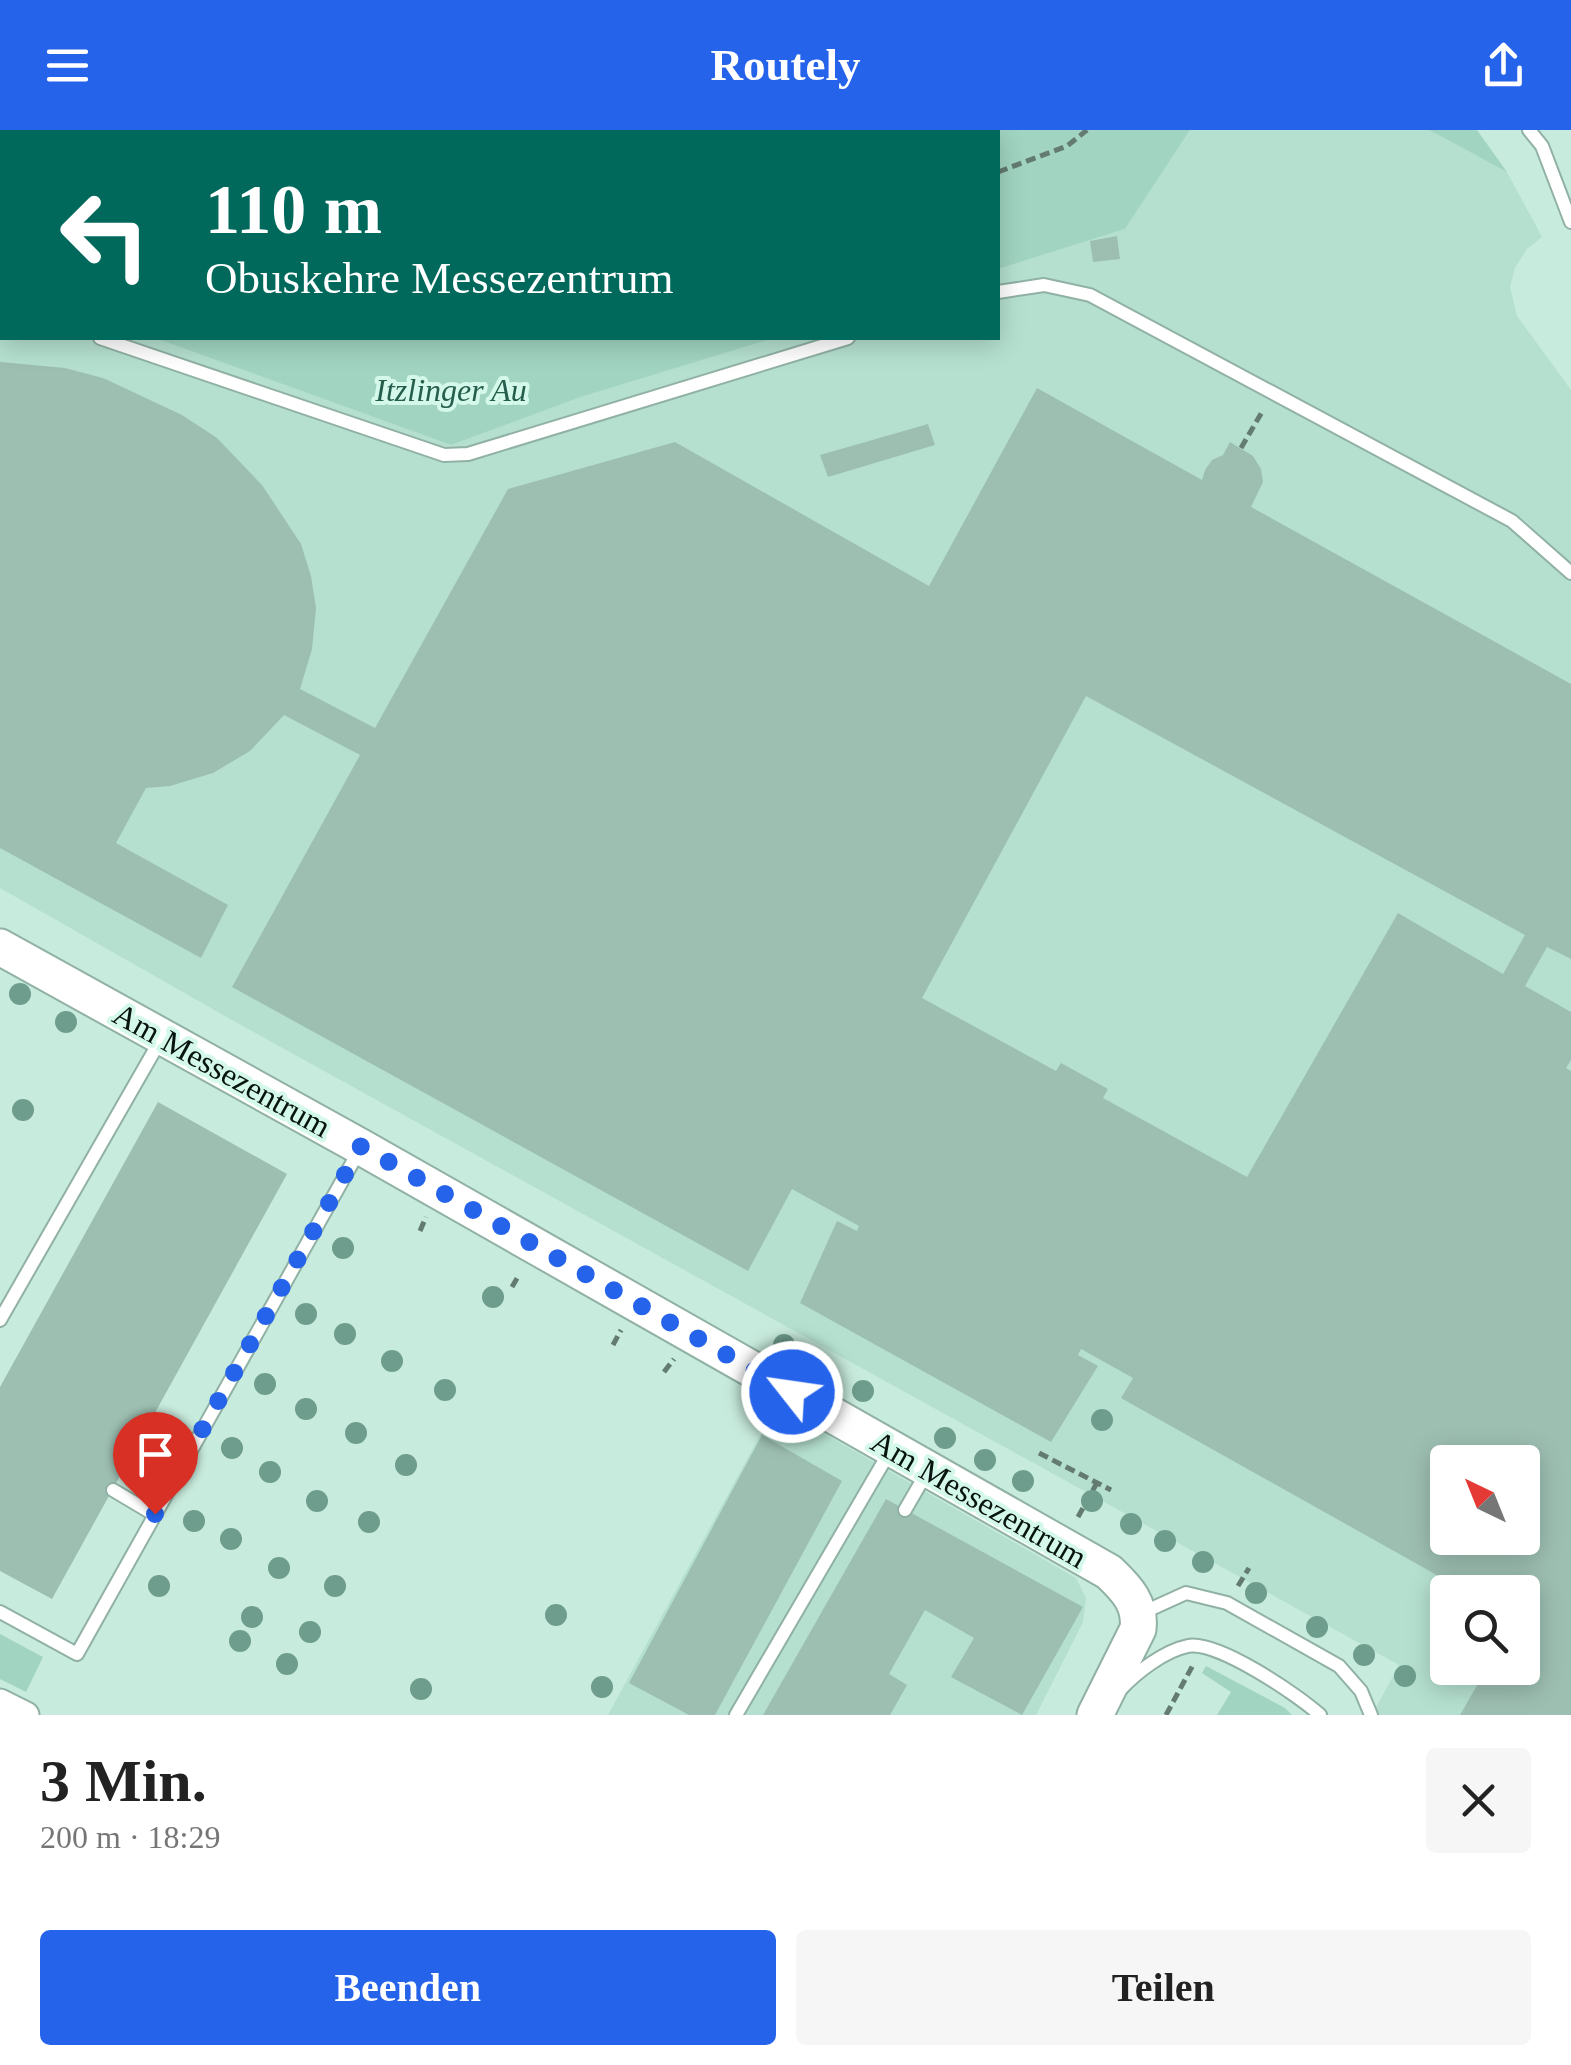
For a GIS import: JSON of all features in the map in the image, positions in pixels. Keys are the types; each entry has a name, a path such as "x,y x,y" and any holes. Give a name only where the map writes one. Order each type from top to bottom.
{"street":[{"name":"Am Messezentrum","path":"0,946 361,1146 1109,1572 1140,1614"},
{"name":"Am Messezentrum","path":"1095,1715 1092,1678 1124,1609 1120,1582"},
{"path":"1095,1715 1138,1629 1140,1614"},
{"path":"0,1702 26,1715"}],"lane":[{"path":"1530,130 1542,146 1571,222"},
{"path":"1000,292 1044,285 1090,296 1512,521 1571,573"},
{"path":"106,340 444,455 468,454 841,340"},
{"path":"0,1320 163,1037"},
{"path":"0,1612 77,1654 361,1146"},
{"path":"736,1715 891,1449"},
{"path":"905,1510 928,1470"},
{"path":"113,1490 155,1514"},
{"path":"1140,1614 1186,1592 1227,1603 1339,1666 1361,1691 1370,1715"},
{"path":"1095,1715 1153,1662 1189,1645 1216,1651 1302,1698 1320,1715"}],"path":[{"path":"1000,171 1067,146 1088,130"},
{"path":"1240,448 1273,393"},
{"path":"1039,1453 1111,1490"},
{"path":"1078,1517 1098,1481"}],"shaded area":[{"path":"1190,130 1429,130 1507,172 1542,237 1527,249 1515,268 1510,287 1517,316 1571,390 1571,1715 1372,1715 1399,1665 0,888 0,340 161,340 451,445 581,397 767,340 1000,340 1000,268 1125,229"},
{"path":"776,1406 1076,1578 1086,1598 1083,1622 1036,1715 608,1715"}],"green space":[{"path":"1000,130 1190,130 1125,229 1000,268"},
{"path":"1429,130 1477,130 1507,172"},
{"name":"Itzlinger Au","path":"161,340 767,340 581,397 451,445"},
{"path":"0,1634 43,1657 26,1692 0,1679"},
{"path":"1206,1666 1292,1715 1217,1715 1231,1692 1202,1673"}],"building":[{"path":"1117,236 1120,259 1093,262 1090,241"},
{"path":"0,362 65,368 103,378 182,415 217,438 262,485 301,544 316,608 312,649 300,689 375,728 508,489 675,442 929,586 1037,388 1202,480 1212,460 1223,455 1230,442 1253,456 1261,469 1263,482 1251,507 1571,684 1571,959 1547,947 1525,986 1571,1012 1571,1060 1566,1068 1571,1071 1571,1715 1460,1715 1477,1685 1540,1685 1540,1575 1437,1575 1121,1398 1133,1378 1081,1349 1078,1355 1098,1366 1051,1442 800,1303 837,1221 857,1231 859,1226 792,1189 748,1271 232,987 360,755 284,715 250,751 213,773 170,786 146,788 116,843 228,905 201,958 0,848","holes":["1086,696 1525,935 1503,974 1398,913 1247,1177 1103,1098 1108,1089 1061,1063 1056,1071 922,998"]},
{"path":"928,424 935,445 828,477 820,455"},
{"path":"158,1102 287,1174 52,1599 0,1571 0,1387"},
{"path":"762,1435 842,1481 715,1715 689,1715 629,1683"},
{"path":"886,1499 1083,1607 1022,1715 951,1677 974,1638 925,1610 889,1674 907,1685 890,1715 763,1715"}],"route":[{"path":"155,1514 361,1146 792,1392"}]}
